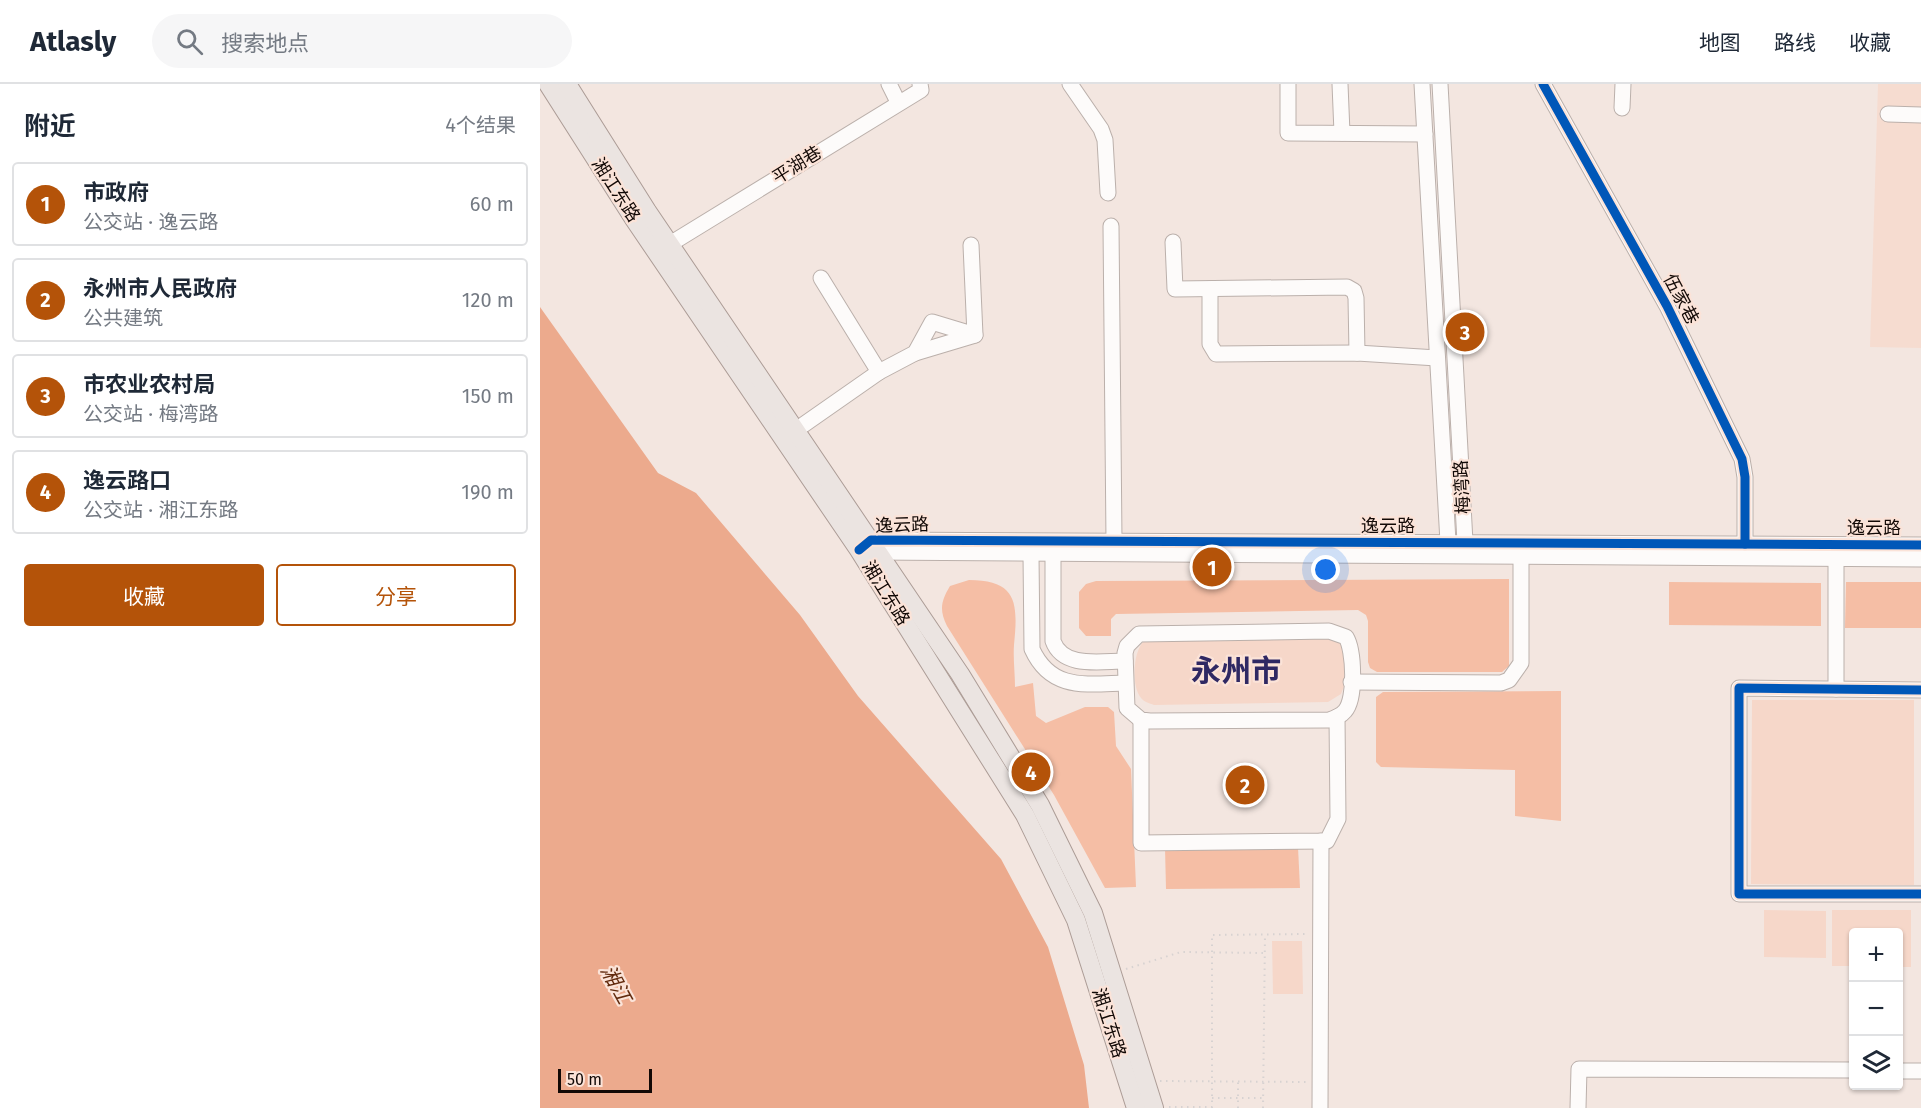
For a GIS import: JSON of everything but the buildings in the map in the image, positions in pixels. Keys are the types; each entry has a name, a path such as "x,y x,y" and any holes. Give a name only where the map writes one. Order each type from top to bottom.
{"main road":[{"name":"湘江东路","path":"548,84 634,219 960,674 1040,805 1092,913 1154,1108"},
{"name":"湘江东路","path":"567,84 670,244 796,430 870,548 1024,815 1076,920 1136,1108"}],"street":[{"path":"889,84 898,102"},
{"name":"平湖巷","path":"670,244 921,90 920,84"},
{"path":"1070,84 1101,129 1105,140 1108,193"},
{"path":"1288,84 1288,133 1425,134"},
{"path":"1340,84 1342,133"},
{"name":"梅湾路","path":"1422,84 1448,542 1457,557"},
{"name":"梅湾路","path":"1440,84 1465,542"},
{"name":"伍家巷","path":"1543,84 1667,306 1742,459 1745,477 1744,544"},
{"path":"1622,108 1623,84"},
{"path":"1888,114 1921,115"},
{"path":"1111,226 1114,541"},
{"path":"1173,242 1175,289 1347,287 1354,291 1357,353"},
{"path":"971,245 975,335"},
{"path":"821,278 879,372"},
{"path":"1210,289 1210,344 1216,354 1357,353 1437,358"},
{"path":"915,353 932,322 975,335"},
{"path":"796,430 879,372 915,353 975,335"},
{"name":"逸云路","path":"870,548 1114,541 1921,544"},
{"path":"1457,557 1465,542"},
{"name":"逸云路","path":"870,548 1031,555 1921,559"},
{"path":"1031,555 1032,649 1038,663 1051,675 1066,682 1125,683"},
{"path":"1053,555 1053,641 1056,649 1072,660 1125,661"},
{"path":"1351,682 1501,683 1509,680 1521,663 1521,557"},
{"path":"1836,558 1836,689"},
{"path":"1329,631 1346,637 1350,644 1350,702 1346,711 1329,720 1141,720 1127,708 1125,661 1127,646 1139,634 1329,631"},
{"path":"1921,690 1739,688 1739,894 1921,894"},
{"path":"1141,720 1141,843 1327,841 1338,819 1337,717"},
{"path":"1320,1108 1321,841"},
{"path":"1578,1108 1579,1069 1849,1070"},
{"path":"1903,1071 1921,1071"}],"path":[{"path":"1263,1108 1264,934"},
{"path":"1154,1108 1212,1108 1212,935 1321,934"},
{"path":"1112,974 1181,952 1264,953"},
{"path":"1146,1081 1320,1082"},
{"path":"1238,1081 1238,1108"},
{"path":"1212,1098 1263,1098"}],"shaded area":[{"path":"1878,84 1921,84 1921,348 1870,347"},
{"path":"1509,579 1509,666 1502,672 1377,672 1370,668 1368,662 1368,621 1366,615 1358,610 1116,614 1111,619 1111,636 1086,636 1079,628 1079,592 1086,584 1096,581"},
{"path":"969,580 997,584 1011,597 1016,618 1015,687 1033,683 1036,716 1046,723 1085,707 1108,707 1114,712 1116,746 1131,769 1136,887 1105,888 1054,795 947,626 942,610 947,591 950,586"},
{"path":"1669,582 1821,583 1821,626 1669,625"},
{"path":"1846,582 1921,582 1921,628 1845,628"},
{"path":"1330,637 1341,643 1344,649 1344,686 1341,694 1328,702 1154,705 1142,699 1138,693 1135,677 1136,660 1137,652 1144,641"},
{"path":"1561,691 1561,821 1515,816 1515,770 1381,767 1376,762 1376,697 1383,692"},
{"path":"1752,700 1914,700 1914,885 1751,884"},
{"path":"1298,847 1300,888 1166,889 1165,848"},
{"path":"1764,910 1826,911 1826,958 1764,957"},
{"path":"1832,910 1911,910 1911,967 1903,967 1903,928 1849,928 1849,966 1832,966"},
{"path":"1272,941 1302,941 1303,994 1273,994"}],"water":[{"name":"湘江","path":"540,307 658,473 696,493 800,615 858,696 1001,859 1048,947 1084,1065 1089,1108 540,1108"}],"cycle path":[{"path":"1543,84 1667,306 1742,459 1745,477 1745,544"},
{"path":"859,550 871,540 1921,545"},
{"path":"1921,690 1739,688 1739,894 1921,894"}],"place":[{"name":"市农业农村局","path":"1465,332"},
{"name":"市政府","path":"1212,567"},
{"name":"逸云路口","path":"1031,772"},
{"name":"永州市人民政府","path":"1245,785"}],"district":[{"name":"永州市","path":"1236,671"}]}
